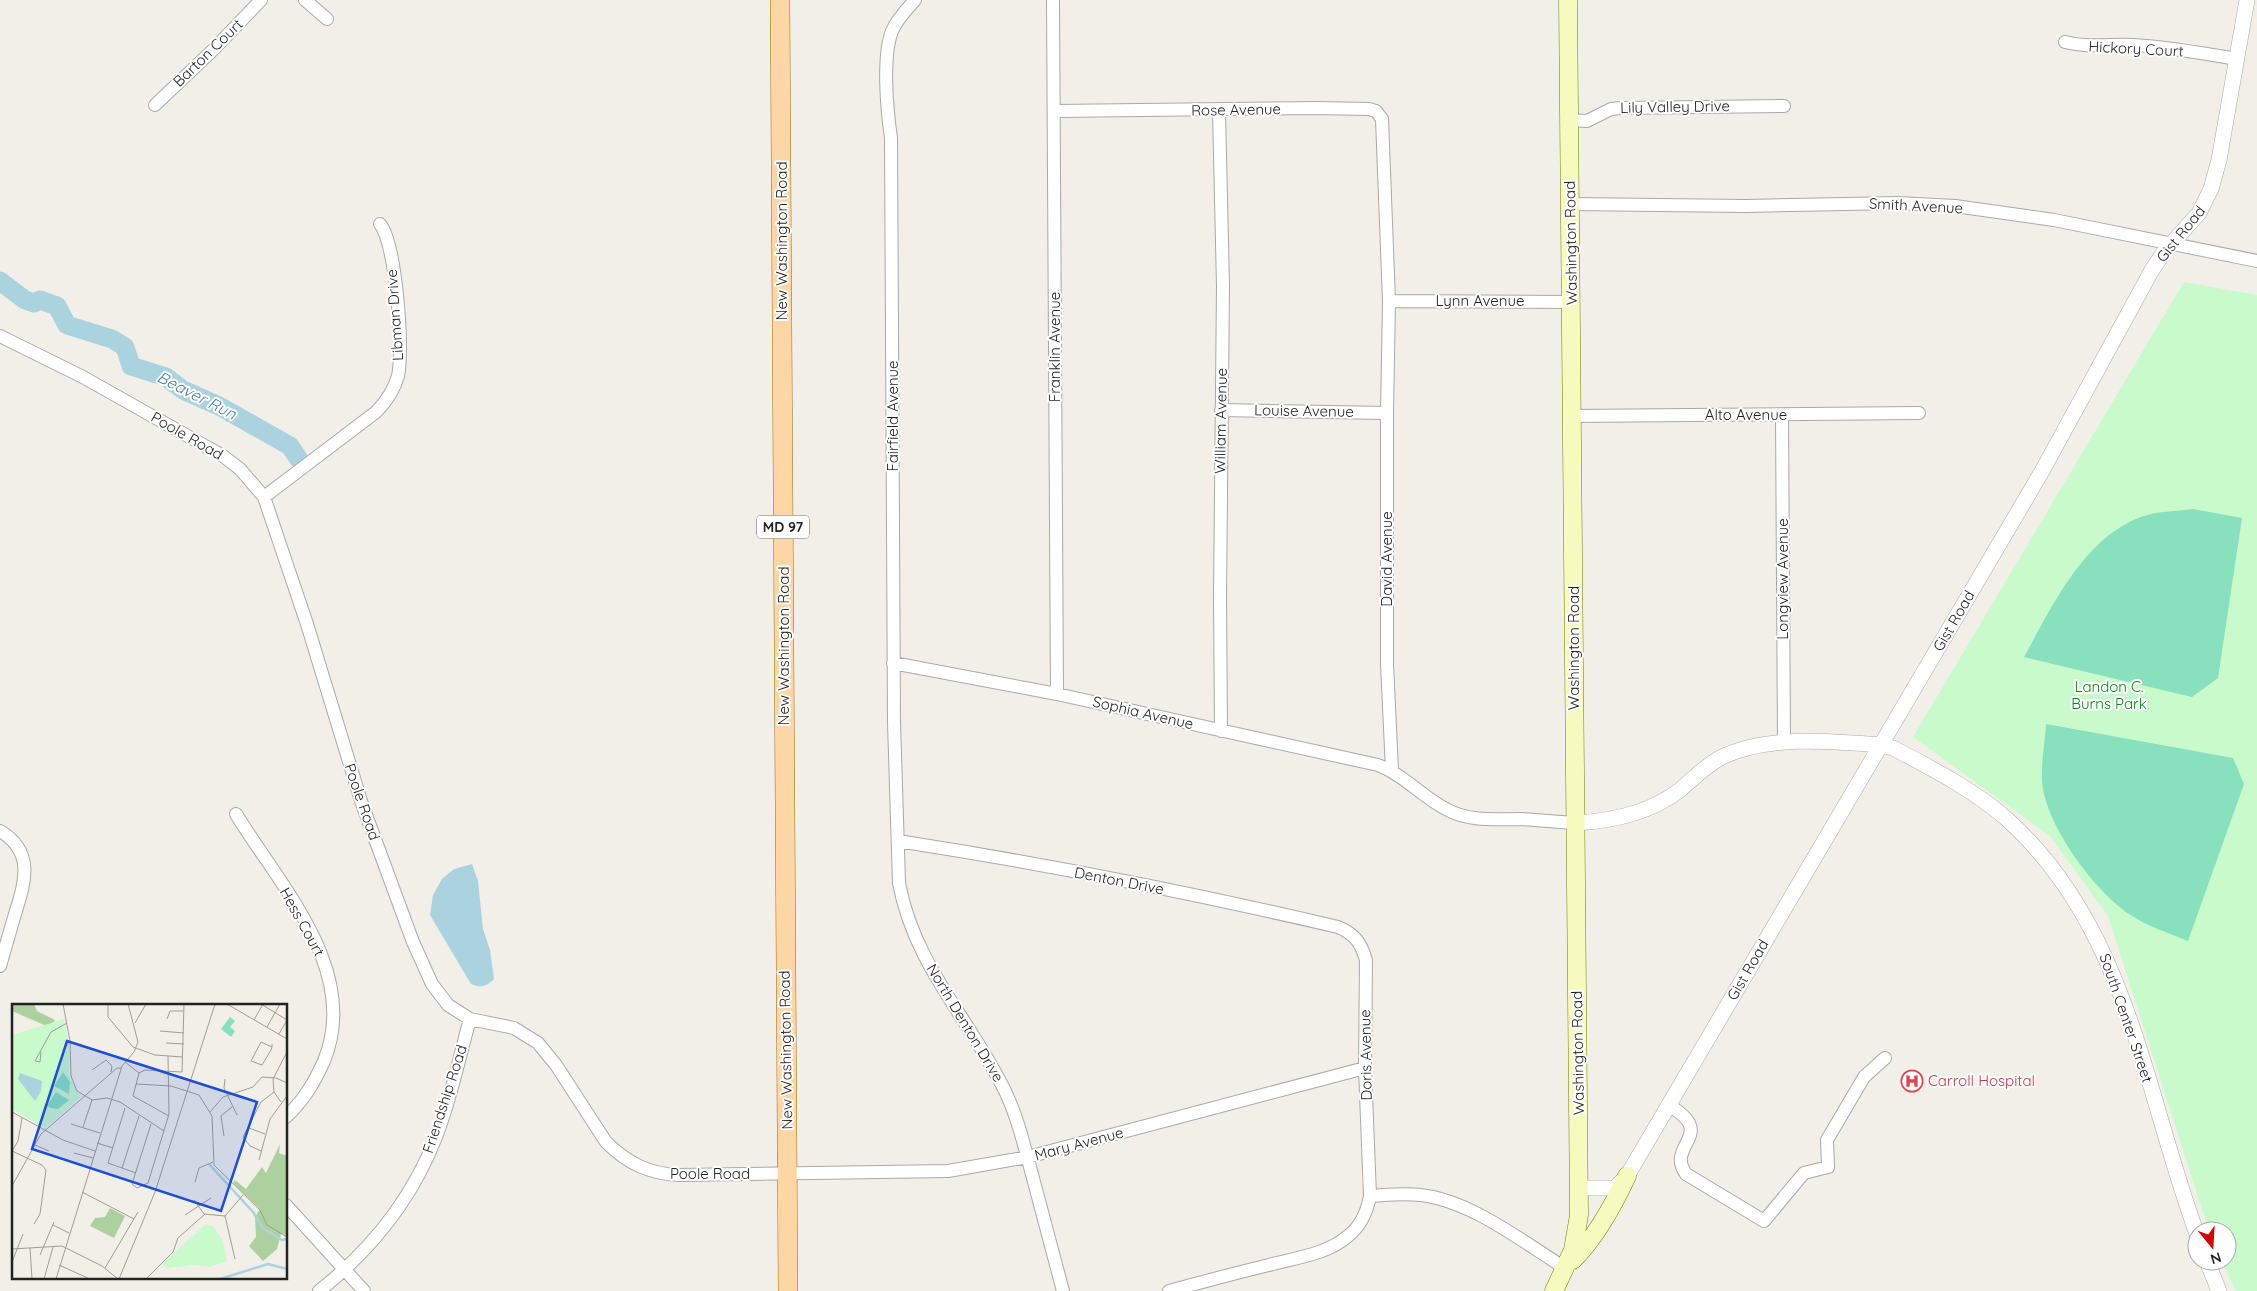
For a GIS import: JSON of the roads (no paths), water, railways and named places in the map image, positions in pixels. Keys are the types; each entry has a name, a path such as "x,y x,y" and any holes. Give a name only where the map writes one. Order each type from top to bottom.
{"main road":[{"name":"New Washington Road","path":"780,0 788,1291"},
{"name":"Washington Road","path":"1554,1291 1565,1268 1577,1233 1579,1188 1568,0"},
{"path":"1565,1268 1582,1251 1614,1205 1627,1176"}],"street":[{"name":"Barton Court","path":"155,105 214,49 261,0"},
{"path":"305,0 328,19"},
{"name":"Fairfield Avenue","path":"898,841 893,664 894,399 891,138 888,116 888,56 892,30 915,0"},
{"name":"Franklin Avenue","path":"1053,0 1057,694"},
{"name":"Gist Road","path":"1579,1188 1615,1188 1627,1176 1670,1106 1817,851 2040,473 2152,270 2164,252 2199,213 2211,189 2219,160 2248,0"},
{"name":"Hickory Court","path":"2065,42 2080,46 2132,45 2175,48 2237,59"},
{"name":"Lily Valley Drive","path":"1570,120 1587,121 1612,109 1621,108 1784,106"},
{"name":"Rose Avenue","path":"1054,111 1218,111 1316,108 1376,110 1382,119 1385,150"},
{"name":"William Avenue","path":"1218,111 1223,286 1221,731"},
{"name":"David Avenue","path":"1385,150 1389,300 1387,664 1392,770"},
{"name":"Smith Avenue","path":"1571,204 1683,206 1898,202 1930,204 2054,220 2257,261"},
{"name":"Libman Drive","path":"264,497 376,412 383,405 394,386 400,362 394,276 386,234 380,224"},
{"name":"Lynn Avenue","path":"1389,300 1572,302"},
{"name":"Poole Road","path":"0,336 83,377 223,456 240,470 264,497 307,624 361,800 413,942 432,984 448,1005 470,1019 514,1028 538,1043 556,1065 606,1142 617,1153 641,1168 674,1175 787,1174"},
{"name":"Louise Avenue","path":"1221,410 1387,413"},
{"name":"Alto Avenue","path":"1572,416 1919,413"},
{"name":"Longview Avenue","path":"1782,415 1784,743"},
{"name":"Sophia Avenue","path":"893,664 1057,694 1347,757 1392,770"},
{"name":"South Center Street","path":"1576,823 1610,820 1640,812 1668,797 1703,769 1722,757 1745,749 1784,743 1881,744 1930,767 1971,792 2022,834 2066,885 2093,931 2118,987 2193,1221"},
{"path":"1392,770 1445,809 1461,816 1494,820 1576,823"},
{"name":"Hess Court","path":"236,814 315,940 330,978 333,995 333,1021 327,1052 313,1086 288,1115"},
{"path":"0,831 14,842 22,856 26,870 24,886 0,966"},
{"name":"Denton Drive","path":"898,841 1015,859 1239,904 1338,927"},
{"name":"North Denton Drive","path":"898,841 899,884 909,926 933,971 1007,1094 1028,1157 1063,1291"},
{"name":"Doris Avenue","path":"1338,927 1354,935 1362,945 1366,960 1365,1068 1370,1196"},
{"name":"Friendship Road","path":"320,1291 346,1269 379,1235 397,1212 422,1168 445,1110 470,1019"},
{"path":"1670,1106 1683,1114 1691,1129 1690,1139 1679,1162 1686,1174 1764,1222 1804,1173 1828,1167 1827,1140 1864,1077 1885,1058"},
{"name":"Mary Avenue","path":"787,1174 948,1171 1028,1157 1365,1068"},
{"path":"1168,1291 1316,1252 1340,1242 1356,1229 1362,1220 1370,1196 1405,1194 1433,1197 1447,1201 1487,1220 1565,1268"},
{"path":"288,1207 364,1291"},
{"path":"2211,1271 2219,1291"}],"water":[{"path":"472,864 478,881 483,929 490,950 494,979 488,984 481,986 471,984 430,915 433,895 442,879 454,869"}],"waterway":[{"name":"Beaver Run","path":"0,281 25,300 34,303 40,300 57,306 67,325 112,339 125,347 131,366 166,377 183,390 219,406 290,446 298,458"}],"place":[{"name":"Carroll Hospital","path":"1912,1081"}],"park label":[{"name":"Landon C. Burns Park","path":"2109,696"}]}
